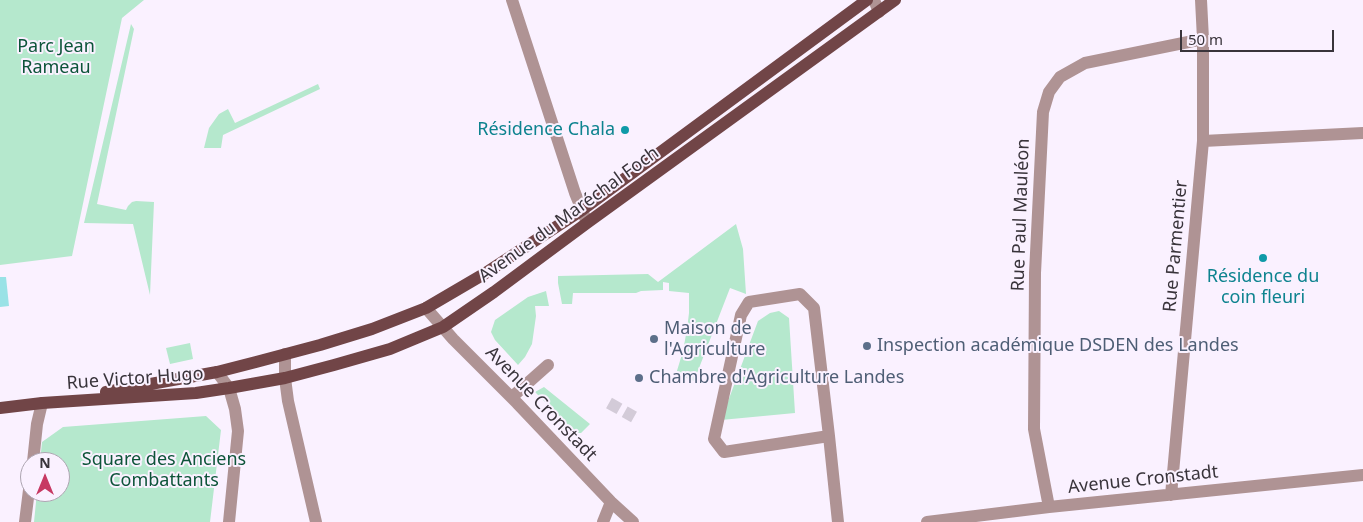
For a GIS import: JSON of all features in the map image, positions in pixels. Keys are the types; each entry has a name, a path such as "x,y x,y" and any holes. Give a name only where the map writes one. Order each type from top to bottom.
{"main road":[{"name":"Avenue du Maréchal Foch","path":"217,372 320,345 372,329 426,308 484,274 582,210 867,0"},
{"name":"Avenue du Maréchal Foch","path":"230,388 285,378 390,349 443,327 587,224 876,6 895,0"},
{"name":"Rue Victor Hugo","path":"42,403 217,372"},
{"name":"Rue Victor Hugo","path":"0,408 42,403 196,393 230,388"}],"street":[{"path":"512,0 573,187 587,224"},
{"name":"Rue Parmentier","path":"1171,495 1203,141 1201,0"},
{"name":"Rue Paul Mauléon","path":"1049,507 1034,429 1035,272 1043,112 1049,92 1060,77 1084,63 1203,39"},
{"path":"1203,141 1363,133"},
{"path":"828,436 724,452 714,439 741,315 749,302 800,294 814,308 838,522"},
{"name":"Avenue Cronstadt","path":"426,308 611,502 633,522"},
{"path":"285,354 285,378 288,401 316,522"},
{"path":"512,397 548,366"},
{"path":"217,372 230,388 238,431 229,522"},
{"path":"34,452 37,424 42,403"},
{"name":"Avenue Cronstadt","path":"927,522 1049,507 1363,475"},
{"path":"25,522 28,502"},
{"path":"603,522 611,502"}],"green space":[{"name":"Parc Jean Rameau","path":"0,0 144,0 122,18 72,256 0,265"},
{"path":"131,24 134,29 97,204 126,210 132,202 154,202 150,295 133,224 84,223"},
{"path":"318,84 320,89 223,135 221,148 204,148 209,128 219,114 228,109 235,123"},
{"path":"736,224 743,249 746,294 730,288 694,381 676,374 687,329 689,293 669,291 669,283 663,282 663,290 636,293 573,293 572,304 562,304 558,276 648,274 658,282"},
{"path":"546,291 549,306 535,306 536,316 532,344 518,365 495,340 491,332 495,320 528,297"},
{"path":"779,311 789,318 795,413 721,420 758,321 770,313"},
{"path":"190,343 193,359 170,364 166,348"},
{"path":"544,387 590,424 581,433 576,433 535,392"},
{"name":"Square des Anciens Combattants","path":"206,416 221,430 210,522 34,522 36,502 70,502 70,452 41,452 42,442 63,427"}],"water":[{"path":"0,277 6,277 9,306 0,307"}],"tunnel":[{"path":"609,403 634,417"}],"place":[{"name":"Résidence Chala","path":"625,130"},
{"name":"Résidence du coin fleuri","path":"1263,258"},
{"name":"Maison de l'Agriculture","path":"654,339"},
{"name":"Inspection académique DSDEN des Landes","path":"867,346"},
{"name":"Chambre d'Agriculture Landes","path":"639,378"}]}
